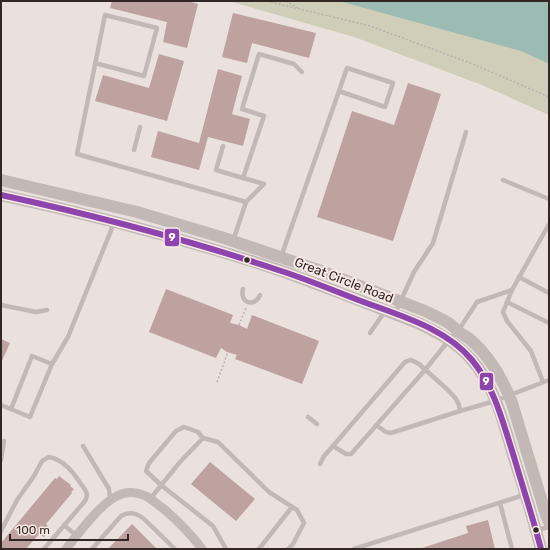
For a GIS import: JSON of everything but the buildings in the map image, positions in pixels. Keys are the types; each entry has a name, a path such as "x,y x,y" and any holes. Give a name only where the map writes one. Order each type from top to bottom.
{"street":[{"name":"Great Circle Road","path":"1,180 137,212 233,241 324,272 400,301 451,324 480,349 498,373 509,396 549,522"},
{"name":"Great Circle Road","path":"1,195 115,221 228,254 277,270 390,312 418,323 449,340 471,359 479,369 492,391 541,549"},
{"path":"66,549 110,500 119,495 130,492 150,499 176,520 190,534 199,548"}],"lane":[{"path":"95,63 144,76 157,28 106,15 95,63 77,154 246,202"},
{"path":"243,178 264,116 242,109 259,54 294,64 302,72"},
{"path":"277,270 281,257 347,68 393,83 385,107 339,91"},
{"path":"134,150 140,127"},
{"path":"370,333 400,301 414,272 433,242 466,132"},
{"path":"223,146 216,170 264,184 246,202 228,254"},
{"path":"503,180 549,200"},
{"path":"1,405 30,417 52,364 68,337 115,221"},
{"path":"543,382 531,351 507,321 503,312 512,290 549,224"},
{"path":"519,277 549,293"},
{"path":"243,289 242,296 248,302 256,301 260,295"},
{"path":"333,446 346,454 350,454 458,331 477,302 512,290"},
{"path":"507,302 549,323"},
{"path":"1,304 36,312 47,310"},
{"path":"11,409 32,356 52,364"},
{"path":"320,464 324,456 405,362 411,360 419,364 456,399 460,411"},
{"path":"376,424 386,432 392,433 496,401 549,380"},
{"path":"308,417 317,424"},
{"path":"226,549 213,526 161,485 146,471 148,463 176,431 184,427 198,432 203,438 218,442 269,492 297,510 304,523 293,544 288,549"},
{"path":"150,499 180,462 203,438"},
{"path":"1,460 4,441"},
{"path":"82,446 109,489 110,500"},
{"path":"1,531 17,500 34,476 42,461 49,457 53,458 70,469 87,494 87,497 44,549"},
{"path":"354,549 525,494"},
{"path":"500,503 512,549"},
{"path":"259,549 292,507"},
{"path":"92,549 120,516 130,513 139,515 143,518 175,549"},
{"path":"64,525 77,536"},
{"path":"536,531 549,527"}],"path":[{"path":"267,1 370,26 473,64 549,97"},
{"path":"286,1 302,10"},
{"path":"239,325 248,302"},
{"path":"217,382 228,352"}],"shaded area":[{"path":"229,1 353,1 521,51 549,64 549,115 482,85 354,37"}],"water":[{"path":"339,1 549,1 549,64 521,51"}],"transit line":[{"name":"9","path":"1,195 139,228 241,258 297,276 406,317 449,339 472,360 487,382 498,406 541,549"}]}
